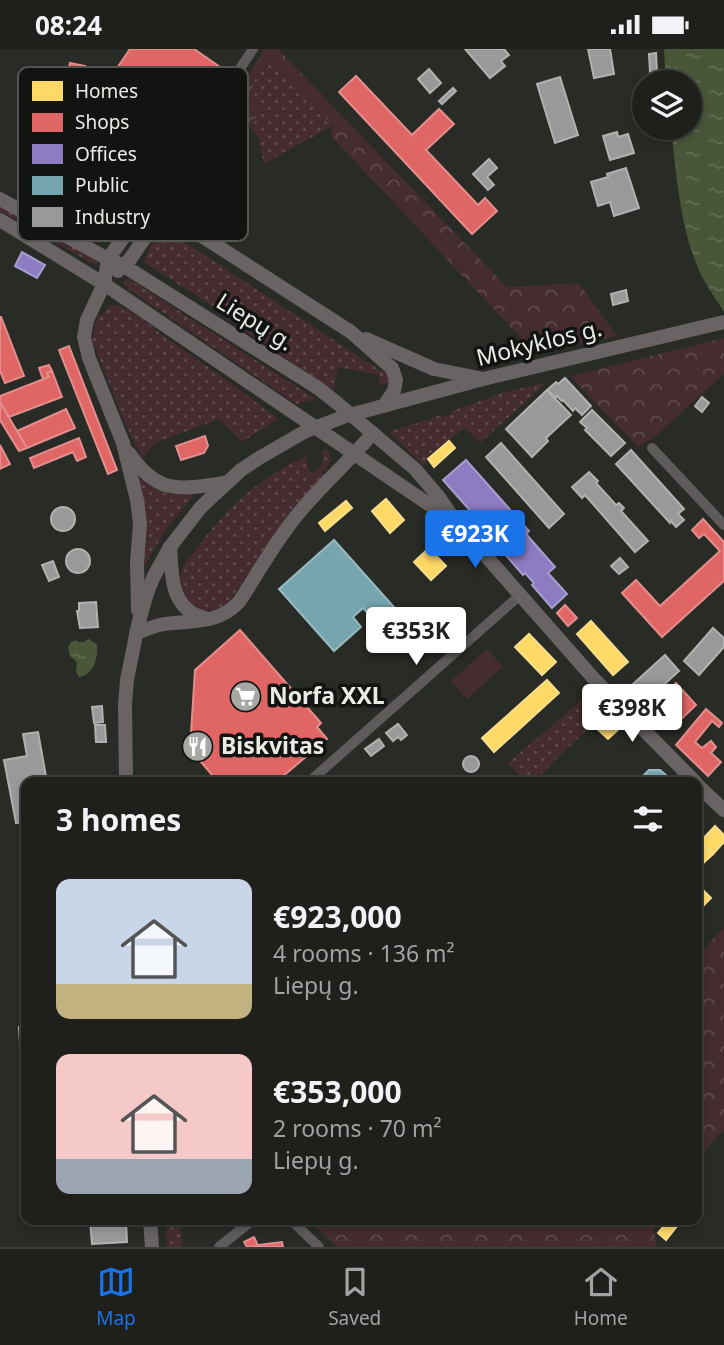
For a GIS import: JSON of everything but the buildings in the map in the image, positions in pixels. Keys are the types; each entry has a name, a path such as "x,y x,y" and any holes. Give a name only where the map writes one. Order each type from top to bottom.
{"main road":[{"name":"Liepų g.","path":"0,199 18,209"},
{"name":"Liepų g.","path":"0,220 18,231"},
{"name":"Liepų g.","path":"35,241 104,283 456,522"},
{"name":"Liepų g.","path":"76,241 124,266 318,388 415,469 456,522 595,680 687,777"},
{"path":"121,241 108,259 104,283 87,320 84,337 123,443 140,524 137,629 125,705 126,777"},
{"path":"104,283 124,266 139,241"},
{"path":"208,241 351,332 434,369 484,379"},
{"name":"Mokyklos g.","path":"137,629 154,576 170,547 201,507 225,483 250,464 284,444 329,422 384,406 484,379 724,322"},
{"path":"351,332 392,368 396,380 394,391 384,406"},
{"path":"137,629 210,620 231,610 303,508 373,433"},
{"path":"123,443 142,471 161,484 186,488 225,483"},
{"path":"170,547 177,595 189,611 210,620"},
{"path":"127,745 132,777"},
{"name":"Liepų g.","path":"702,791 724,810"},
{"path":"150,1225 152,1247"}],"street":[{"path":"241,67 253,49"},
{"path":"652,448 724,525"},
{"path":"315,777 520,595"},
{"path":"219,1247 247,1225"},
{"path":"296,1225 319,1247"}],"green space":[{"path":"265,49 278,49 507,287 579,283 617,336 536,354 331,136 333,125 269,59 255,77 252,89 259,108 252,129 248,126 248,75"},
{"path":"269,59 334,125 264,164 258,137 252,129 259,108 252,89 255,77"},
{"path":"0,205 18,215 18,221 0,211"},
{"path":"53,241 64,241 98,260 99,263 95,265"},
{"path":"155,241 183,241 381,371 385,371 390,379 379,386 379,375 338,367 334,391 205,301 145,263 150,247"},
{"path":"129,279 316,399 296,404 127,288 123,283"},
{"path":"112,305 120,306 143,319 278,419 242,442 219,419 155,443 142,458 92,340 98,315 102,316"},
{"path":"724,338 724,374 653,438 638,447 570,376"},
{"path":"547,382 480,443 465,428 428,456 424,466 389,432 452,414 452,411 502,393"},
{"path":"325,449 330,459 322,472 324,475 289,513 231,599 218,608 207,610 195,606 183,597 185,595 180,580 184,567 209,532 233,506 260,483 307,456 311,474 321,465 322,452"},
{"path":"139,479 164,492 193,496 166,530 142,570"},
{"path":"487,649 503,667 467,699 451,681"},
{"path":"591,695 606,712 539,777 521,777 508,763 584,698"},
{"path":"724,927 724,1130 702,1154 702,951"},
{"path":"166,1225 180,1225 182,1247 167,1247"},
{"path":"313,1225 653,1225 657,1247 337,1247"}],"water":[{"path":"664,49 724,49 724,312 706,283 691,250 680,198 673,140 702,140 702,70 665,70"},
{"path":"89,639 97,645 96,660 88,673 79,677 76,672 77,662 70,656 68,648 71,642 85,642"}],"place":[{"name":"Norfa XXL","path":"246,696"},
{"name":"Biskvitas","path":"198,746"}]}
